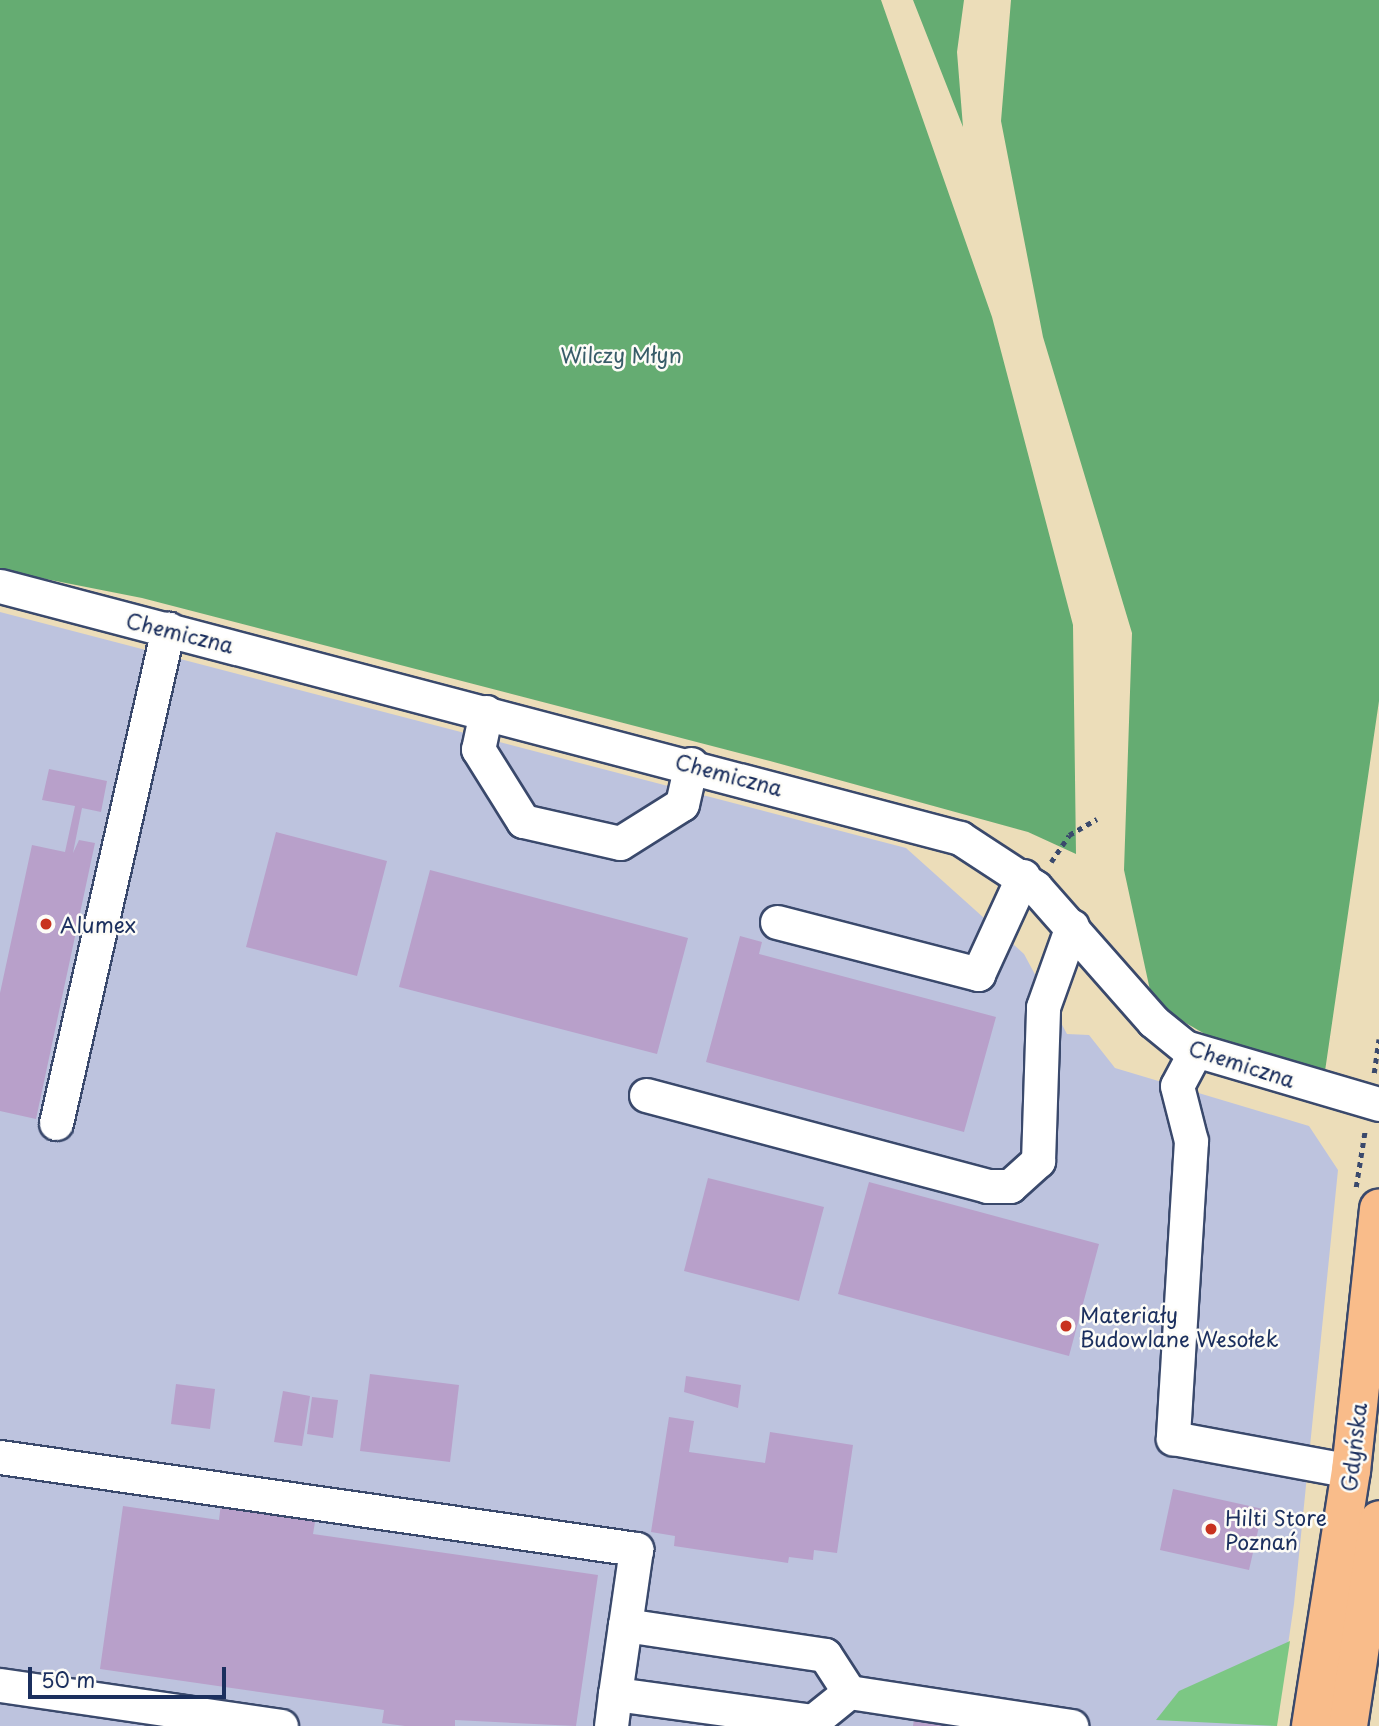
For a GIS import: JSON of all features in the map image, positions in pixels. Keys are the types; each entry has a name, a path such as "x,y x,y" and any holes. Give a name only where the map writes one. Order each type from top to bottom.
{"main road":[{"name":"Gdyńska","path":"1311,1726 1351,1471 1379,1208"},
{"path":"1348,1726 1379,1520"}],"street":[{"name":"Chemiczna","path":"0,586 937,830 979,847 1029,882 1072,926 1153,1021 1195,1052 1379,1104"},
{"path":"56,1123 168,629"},
{"path":"486,712 478,749 523,821 620,843 682,804 691,764"},
{"path":"777,922 978,974 1029,882"},
{"path":"646,1095 988,1186 1010,1186 1038,1161 1043,1007 1072,926"},
{"path":"1195,1052 1177,1086 1191,1141 1173,1438 1351,1471"},
{"path":"0,1457 636,1549 611,1726"},
{"path":"625,1625 825,1655 849,1692 1018,1722 1071,1726"},
{"path":"0,1685 281,1726"},
{"path":"615,1694 813,1721 849,1692"}],"path":[{"path":"1029,882 1069,835 1097,818"}],"shaded area":[{"path":"0,612 906,848 1024,954 1067,1034 1089,1035 1115,1068 1309,1126 1338,1170 1294,1604 1276,1726 0,1726"}],"green space":[{"name":"Wilczy Młyn","path":"0,0 881,0 992,317 1073,625 1076,854 1028,832 770,761 142,598 0,570"},
{"path":"913,0 964,0 957,52 963,127"},
{"path":"1011,0 1379,0 1379,701 1324,1078 1229,1048 1153,1004 1124,870 1132,633 1043,337 1001,121"},
{"path":"1290,1641 1277,1726 1156,1720 1179,1691"}],"building":[{"name":"Alumex","path":"49,769 107,781 101,812 82,808 73,853 79,840 95,843 36,1119 0,1111 0,993 32,845 65,852 75,806 42,800"},
{"path":"276,832 387,861 357,976 246,947"},
{"path":"430,870 688,938 657,1054 399,987"},
{"path":"740,936 762,942 759,954 996,1017 964,1132 706,1062"},
{"path":"708,1178 824,1207 799,1301 684,1271"},
{"path":"869,1182 1099,1244 1069,1356 838,1294"},
{"path":"370,1374 459,1385 450,1462 360,1451"},
{"path":"686,1376 741,1385 738,1408 684,1392"},
{"path":"176,1384 215,1389 210,1429 171,1424"},
{"path":"283,1391 310,1396 302,1446 274,1442"},
{"path":"312,1397 338,1400 333,1438 307,1434"},
{"path":"669,1417 694,1421 689,1452 765,1463 770,1432 853,1445 837,1553 814,1550 813,1560 789,1557 788,1563 674,1546 675,1536 651,1532"},
{"name":"Hilti Store Poznań","path":"1173,1489 1263,1509 1249,1570 1160,1550"},
{"path":"221,1503 316,1516 313,1534 598,1575 576,1726 455,1720 455,1726 405,1726 382,1723 384,1710 100,1669 123,1506 219,1520"},
{"path":"914,1719 954,1724 954,1726 913,1726"}],"place":[{"name":"Alumex","path":"46,924"},
{"name":"Materiały Budowlane Wesołek","path":"1066,1326"},
{"name":"Hilti Store Poznań","path":"1211,1529"}]}
